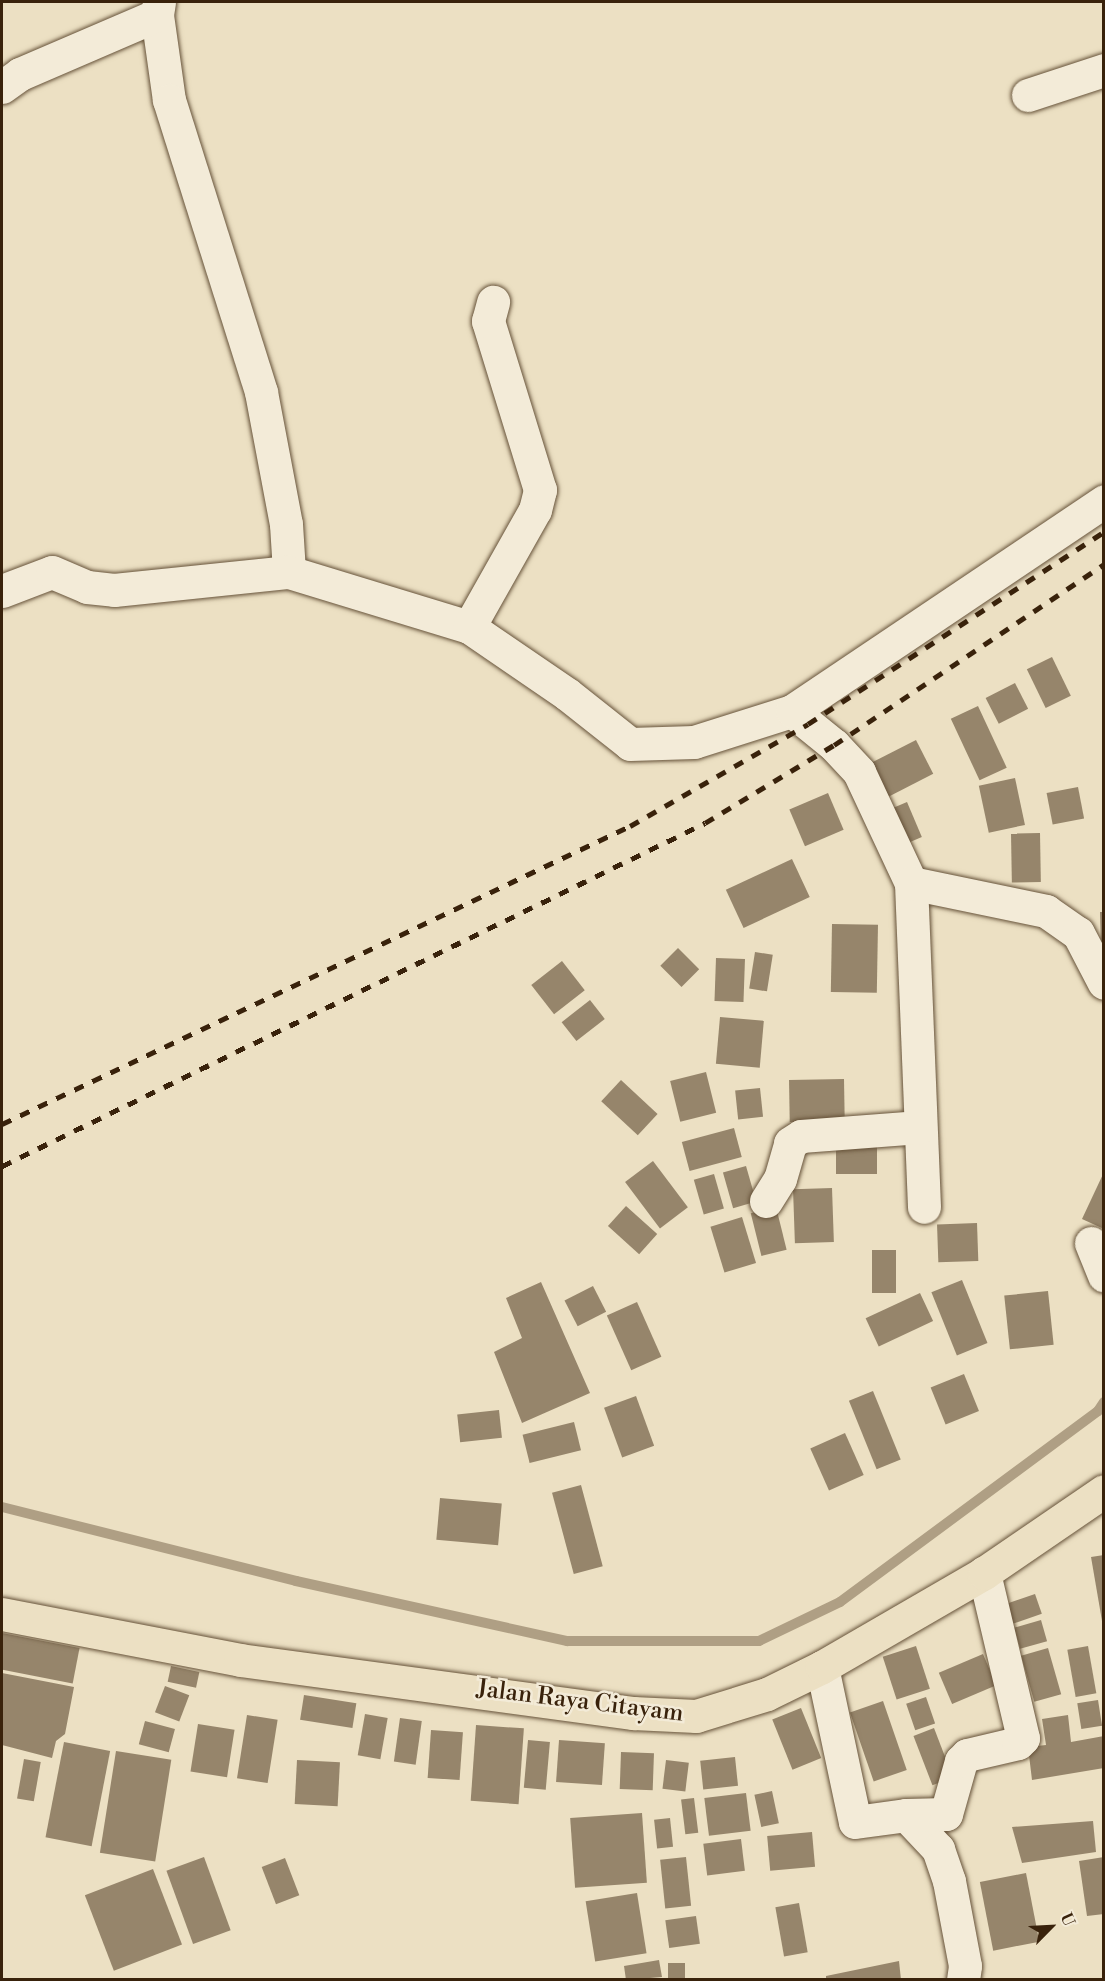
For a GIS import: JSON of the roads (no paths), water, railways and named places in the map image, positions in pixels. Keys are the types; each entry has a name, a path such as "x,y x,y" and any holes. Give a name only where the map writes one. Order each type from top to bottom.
{"main road":[{"name":"Jalan Raya Citayam","path":"2,1614 240,1660 633,1713 696,1716 767,1694 822,1667 984,1573 1104,1491"}],"street":[{"path":"2,87 30,69 158,8 170,100 261,392 286,524 289,572"},
{"path":"1028,95 1104,70"},
{"path":"469,627 535,510 540,490 488,321 493,302"},
{"path":"2,591 52,572 87,587 114,590 289,572 469,627 567,694 630,744 694,742 792,711 1104,501"},
{"path":"792,711 834,745 860,772 911,883 924,1207"},
{"path":"911,883 1046,911 1078,933 1104,982"},
{"path":"766,1201 780,1179 790,1143 801,1136 920,1127"},
{"path":"1091,1243 1104,1276"},
{"path":"822,1667 855,1822 906,1815 946,1814 961,1761 967,1755 1018,1743 1023,1738 984,1573"},
{"path":"906,1815 938,1849 949,1881 965,1966 963,1980"}],"waterway":[{"path":"2,1507 296,1581 567,1641 759,1641 840,1602 1098,1411 1104,1402"}],"railway":[{"path":"2,1124 630,826 808,724 1104,532"},
{"path":"2,1166 705,823 834,745 1104,564"}]}
